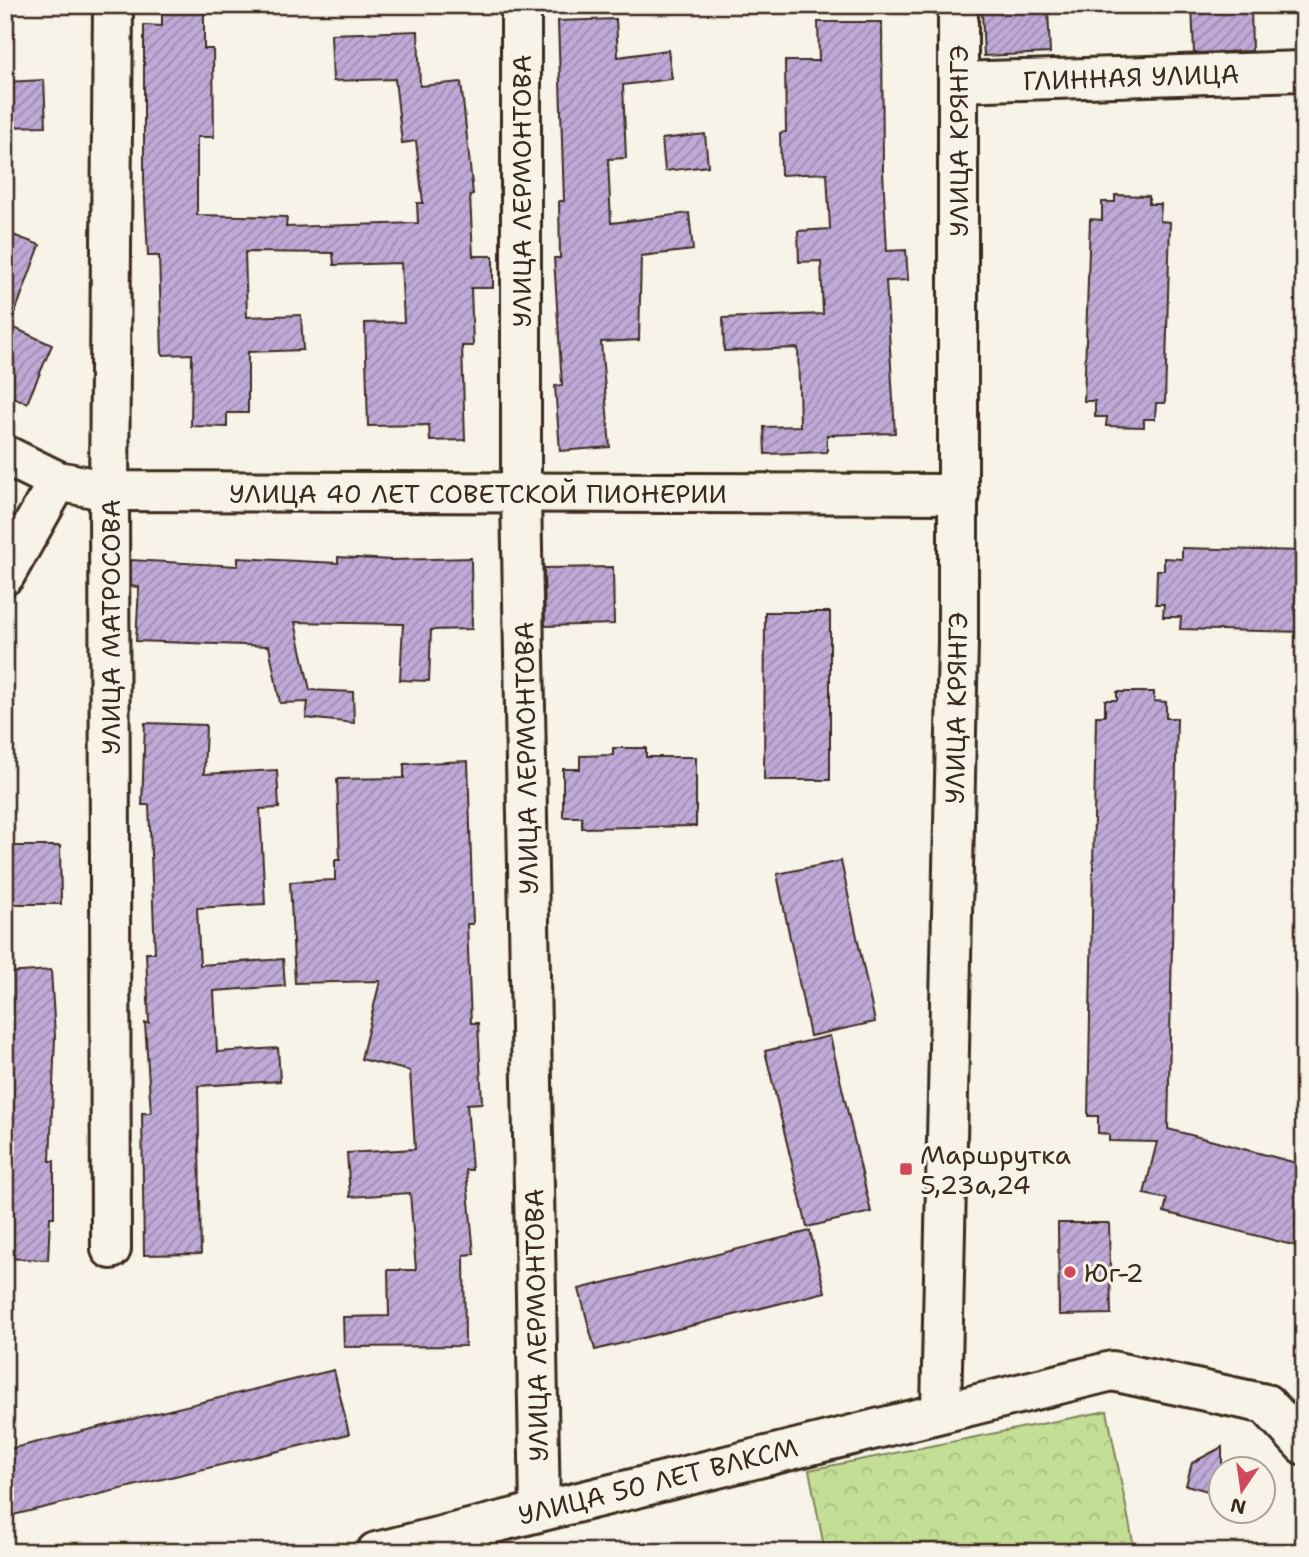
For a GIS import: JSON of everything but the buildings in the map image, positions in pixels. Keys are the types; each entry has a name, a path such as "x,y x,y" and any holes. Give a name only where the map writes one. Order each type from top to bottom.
{"street":[{"name":"УЛИЦА МАТРОСОВА","path":"111,1249 109,491 113,5"},
{"name":"УЛИЦА ЛЕРМОНТОВА","path":"521,5 521,494 540,1510"},
{"name":"УЛИЦА КРЯНГЭ","path":"941,1412 958,655 958,5"},
{"name":"ГЛИННАЯ УЛИЦА","path":"958,82 1304,71"},
{"name":"УЛИЦА 40 ЛЕТ СОВЕТСКОЙ ПИОНЕРИИ","path":"5,455 58,481 109,491 959,495"},
{"path":"5,575 58,481"},
{"name":"УЛИЦА 50 ЛЕТ ВЛКСМ","path":"376,1552 1112,1371 1266,1404 1304,1445"}],"green space":[{"path":"1107,1411 1135,1552 825,1552 809,1470"}],"place":[{"name":"Маршрутка 5,23а,24","path":"906,1169"},
{"name":"Юг-2","path":"1070,1272"}]}
